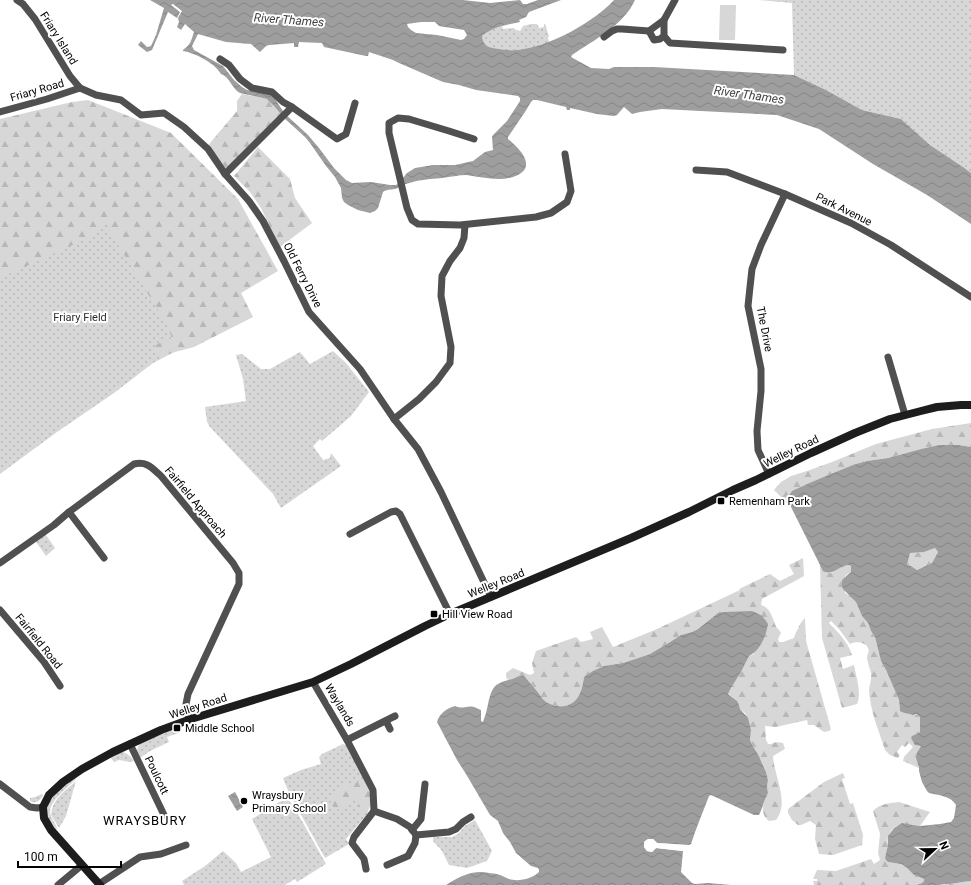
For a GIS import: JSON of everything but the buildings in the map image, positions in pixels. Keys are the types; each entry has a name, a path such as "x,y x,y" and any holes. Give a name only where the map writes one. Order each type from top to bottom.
{"main road":[{"name":"Welley Road","path":"43,807 48,795 63,782 82,769 113,752 161,730 188,720 313,682 450,614 631,538 855,433 890,419 937,407 971,405"},
{"path":"43,807 44,818 51,830 99,884"}],"street":[{"name":"Friary Island","path":"17,0 23,4 35,19 70,76 80,88"},
{"path":"604,37 612,31 622,29 649,30 664,20 675,0"},
{"path":"664,20 664,36 670,43 783,50"},
{"path":"649,30 654,40 660,39 664,36"},
{"path":"220,59 229,65 240,79 252,88 272,92 283,102 337,139 346,134 355,103"},
{"name":"Friary Road","path":"0,112 80,88"},
{"name":"Old Ferry Drive","path":"80,88 96,95 121,100 141,115 164,113 184,127 208,149 225,174 249,201 263,221 309,312 360,369 394,418 418,449 441,492 491,597"},
{"path":"225,174 292,107"},
{"path":"474,139 449,130 409,119 398,118 389,124 402,188 412,220 418,224 465,225 536,217 552,213 567,202 571,191 565,154"},
{"name":"Park Avenue","path":"696,170 727,172 785,194 851,222 891,245 971,296"},
{"name":"The Drive","path":"769,474 758,450 757,431 761,391 761,369 748,306 752,269 785,194"},
{"path":"394,418 436,382 450,363 451,347 441,296 442,276 450,261 460,248 464,238 465,225"},
{"path":"888,357 905,415"},
{"name":"Fairfield Approach","path":"0,563 54,525 69,512 134,464 139,463 151,466 234,563 239,573 239,584 188,694 186,704 188,720"},
{"path":"350,534 391,512 396,511 400,514 450,614"},
{"path":"69,512 104,558"},
{"name":"Fairfield Road","path":"0,610 44,662 60,686"},
{"name":"Waylands","path":"313,682 347,740 373,790 374,811"},
{"name":"Waylands","path":"347,740 395,716"},
{"path":"386,721 390,729"},
{"name":"Poulcott","path":"130,744 164,815"},
{"path":"0,784 30,807 43,807"},
{"path":"387,865 408,856 415,844 414,832 421,819 425,784"},
{"path":"366,869 364,859 352,843 354,837 374,811 397,819 410,827 414,832"},
{"path":"414,832 449,832 456,829 471,817"},
{"path":"99,884 140,857 161,854 186,845"},
{"path":"58,885 82,865"}],"green space":[{"path":"758,0 971,0 971,173 930,145 901,119 862,110 826,90 794,75 792,3"},
{"path":"720,5 736,5 735,40 719,40"},
{"path":"537,24 539,28 544,27 545,24 549,36 549,42 529,49 503,50 488,47 483,42 482,36 488,31 502,26 503,29 514,28 520,31 523,26"},
{"path":"242,94 268,99 281,115 235,167 235,169 229,173 205,149 237,111 237,101"},
{"path":"88,100 171,133 238,199 278,271 241,293 253,317 194,347 156,357 155,345 172,338 166,323 110,232 107,220 90,237 0,278 0,119 72,102"},
{"path":"258,147 290,179 295,198 312,223 280,247 261,208 250,192 234,176"},
{"name":"Friary Field","path":"112,210 188,345 153,363 114,393 57,432 0,474 0,264"},
{"path":"333,351 346,363 369,392 351,416 322,441 320,439 313,446 323,460 330,458 331,453 341,466 281,508 273,494 210,427 207,422 205,407 246,401 243,379 236,355 242,354 261,369 270,369 300,352 310,364"},
{"path":"971,423 971,447 959,445 939,445 888,458 867,461 814,481 789,496 791,507 774,490 781,482 791,476 832,462 876,444 932,429"},
{"path":"44,532 55,548 46,556 34,539"},
{"path":"935,548 938,552 932,563 917,570 907,565 910,553 923,552"},
{"path":"803,558 804,576 762,599 761,605 770,611 777,628 781,633 778,639 779,642 794,638 800,624 805,618 806,641 831,729 824,732 814,725 808,725 807,720 776,727 765,726 766,740 768,744 776,742 783,743 785,749 773,756 782,806 776,820 769,821 764,815 763,804 768,793 768,780 766,772 750,740 751,730 745,713 728,694 749,656 754,654 718,613 698,629 681,635 650,654 623,663 604,666 584,677 582,689 579,695 573,703 569,705 555,706 546,702 526,678 517,677 508,680 506,677 506,673 513,668 530,675 534,673 532,663 536,651 576,637 581,642 593,639 590,632 602,627 613,647 657,629 740,590 739,589 770,574 780,581 794,574 789,565"},
{"path":"820,564 827,573 833,572 844,566 851,566 851,572 845,576 845,593 852,597 856,602 862,616 868,623 875,637 881,661 899,700 900,711 918,715 920,717 920,732 912,736 916,745 921,746 917,758 919,768 903,761 904,757 913,747 909,743 905,747 902,745 897,752 900,755 898,758 890,755 885,750 871,706 869,689 871,675 867,659 869,651 868,648 865,644 850,644 831,621 829,623 845,642 852,655 840,658 843,669 854,665 858,685 859,695 857,704 842,708 822,638"},
{"path":"180,727 181,732 167,737 169,742 150,751 140,758 137,750 140,743"},
{"path":"343,744 347,746 370,791 370,806 367,814 346,839 349,844 325,858 289,793 283,778 301,770 321,764 319,757 322,754"},
{"path":"123,752 129,755 134,761 130,762 119,760 114,762 111,758 112,756"},
{"path":"843,773 845,778 842,779 850,804 853,803 863,835 862,845 833,855 819,854 815,839 816,825 810,821 798,825 792,820 788,813 788,809 824,782"},
{"path":"75,778 76,779 53,802 51,807 50,813 57,828 56,830 49,819 47,812 48,806 54,795"},
{"path":"76,781 66,816 59,828 51,815 52,809 60,796"},
{"path":"365,781 370,796 370,804 367,812 360,812 358,801 354,799 347,807 336,810 330,803 340,785"},
{"path":"42,794 43,796 37,802 30,801 30,798"},
{"path":"288,800 293,805 326,864 297,882 295,879 285,885 184,885 182,881 205,866 223,851 236,863 241,872 271,857 252,819 279,802"},
{"path":"899,802 930,812 920,826 901,824 896,826 890,832 885,858 889,862 905,866 914,875 924,879 923,882 913,885 814,885 813,881 817,881 817,879 813,879 817,870 836,871 871,859 874,864 880,860 878,853 880,834 873,811 881,805"},
{"path":"475,820 492,851 487,861 467,868 449,865 442,851 433,841 433,837 452,837"},
{"path":"971,881 971,885 939,885 942,884"}],"water":[{"name":"River Thames","path":"150,0 463,0 490,3 520,0 523,4 527,4 538,0 561,0 529,12 526,17 519,20 520,22 495,28 482,36 485,45 490,47 521,50 547,43 572,31 596,16 614,0 635,0 624,17 599,38 571,57 591,68 609,69 614,67 654,67 794,75 826,90 862,110 901,119 930,145 971,173 971,224 927,195 873,164 819,129 777,115 662,109 632,114 624,107 617,115 614,116 570,108 570,110 567,110 566,107 537,100 533,100 531,102 508,137 508,139 521,151 526,161 526,166 518,175 506,179 492,179 463,175 405,184 396,189 383,192 378,208 375,211 370,213 358,210 344,202 341,188 335,177 310,143 267,99 240,93 210,62 199,56 183,51 188,46 194,32 185,24 181,30 177,27 179,22 178,18 182,11 173,4 171,5 180,12 177,18 168,12 152,50 147,52 138,45 141,41 147,47 151,46 164,8","holes":["435,22 439,26 464,30 467,35 461,40 437,35 416,33 411,30 407,24","198,34 226,42 251,44 260,52 269,45 294,43 294,47 298,47 299,42 322,43 324,47 366,56 368,56 369,52 393,60 443,82 476,90 518,96 520,101 507,121 493,135 493,150 485,152 473,161 455,165 433,165 415,168 407,173 396,185 371,182 352,183 346,180 334,168 308,135 285,114 270,94 247,90 234,80 223,66 194,50 192,46"]},
{"path":"939,445 959,445 971,447 971,881 939,885 917,885 923,882 924,879 914,875 905,866 888,862 885,858 888,845 888,836 894,828 902,823 920,826 951,822 954,818 956,805 948,798 929,793 922,782 916,758 921,746 915,745 911,738 920,732 920,717 916,714 913,715 900,711 899,700 881,661 875,637 868,623 862,616 856,602 843,589 842,580 851,572 851,566 849,565 842,567 830,573 823,571 791,507 789,496 792,491 853,465","holes":["935,548 938,552 932,563 917,570 907,565 910,553 924,552"]},
{"path":"752,611 765,619 768,624 766,633 762,643 753,654 749,656 728,694 737,701 740,709 748,718 751,730 750,740 766,772 768,780 768,793 759,815 754,815 711,795 709,796 691,844 657,843 653,839 648,839 644,842 644,847 647,851 652,852 656,848 683,851 681,872 692,883 731,885 446,885 463,876 476,872 501,875 509,879 516,880 533,876 539,872 539,870 538,868 531,866 516,853 503,833 498,821 490,815 457,760 437,722 444,712 455,706 461,708 475,707 481,710 481,721 483,722 490,696 496,685 521,676 526,678 546,702 555,706 569,705 573,703 579,695 582,689 584,677 593,671 604,666 623,663 650,654 681,635 698,629 718,613"},
{"path":"235,792 243,807 237,811 228,796"}],"pier":[{"path":"648,839 653,839 657,843 683,845 683,847 656,845 652,841 649,841 646,843 648,849 651,850 656,846 683,849 683,851 656,848 652,852 647,851 644,847 644,842"}],"place":[{"name":"Remenham Park","path":"721,501"},
{"name":"Hill View Road","path":"434,614"},
{"name":"Middle School","path":"177,728"},
{"name":"Wraysbury Primary School","path":"244,801"}],"district":[{"name":"WRAYSBURY","path":"145,820"}]}
